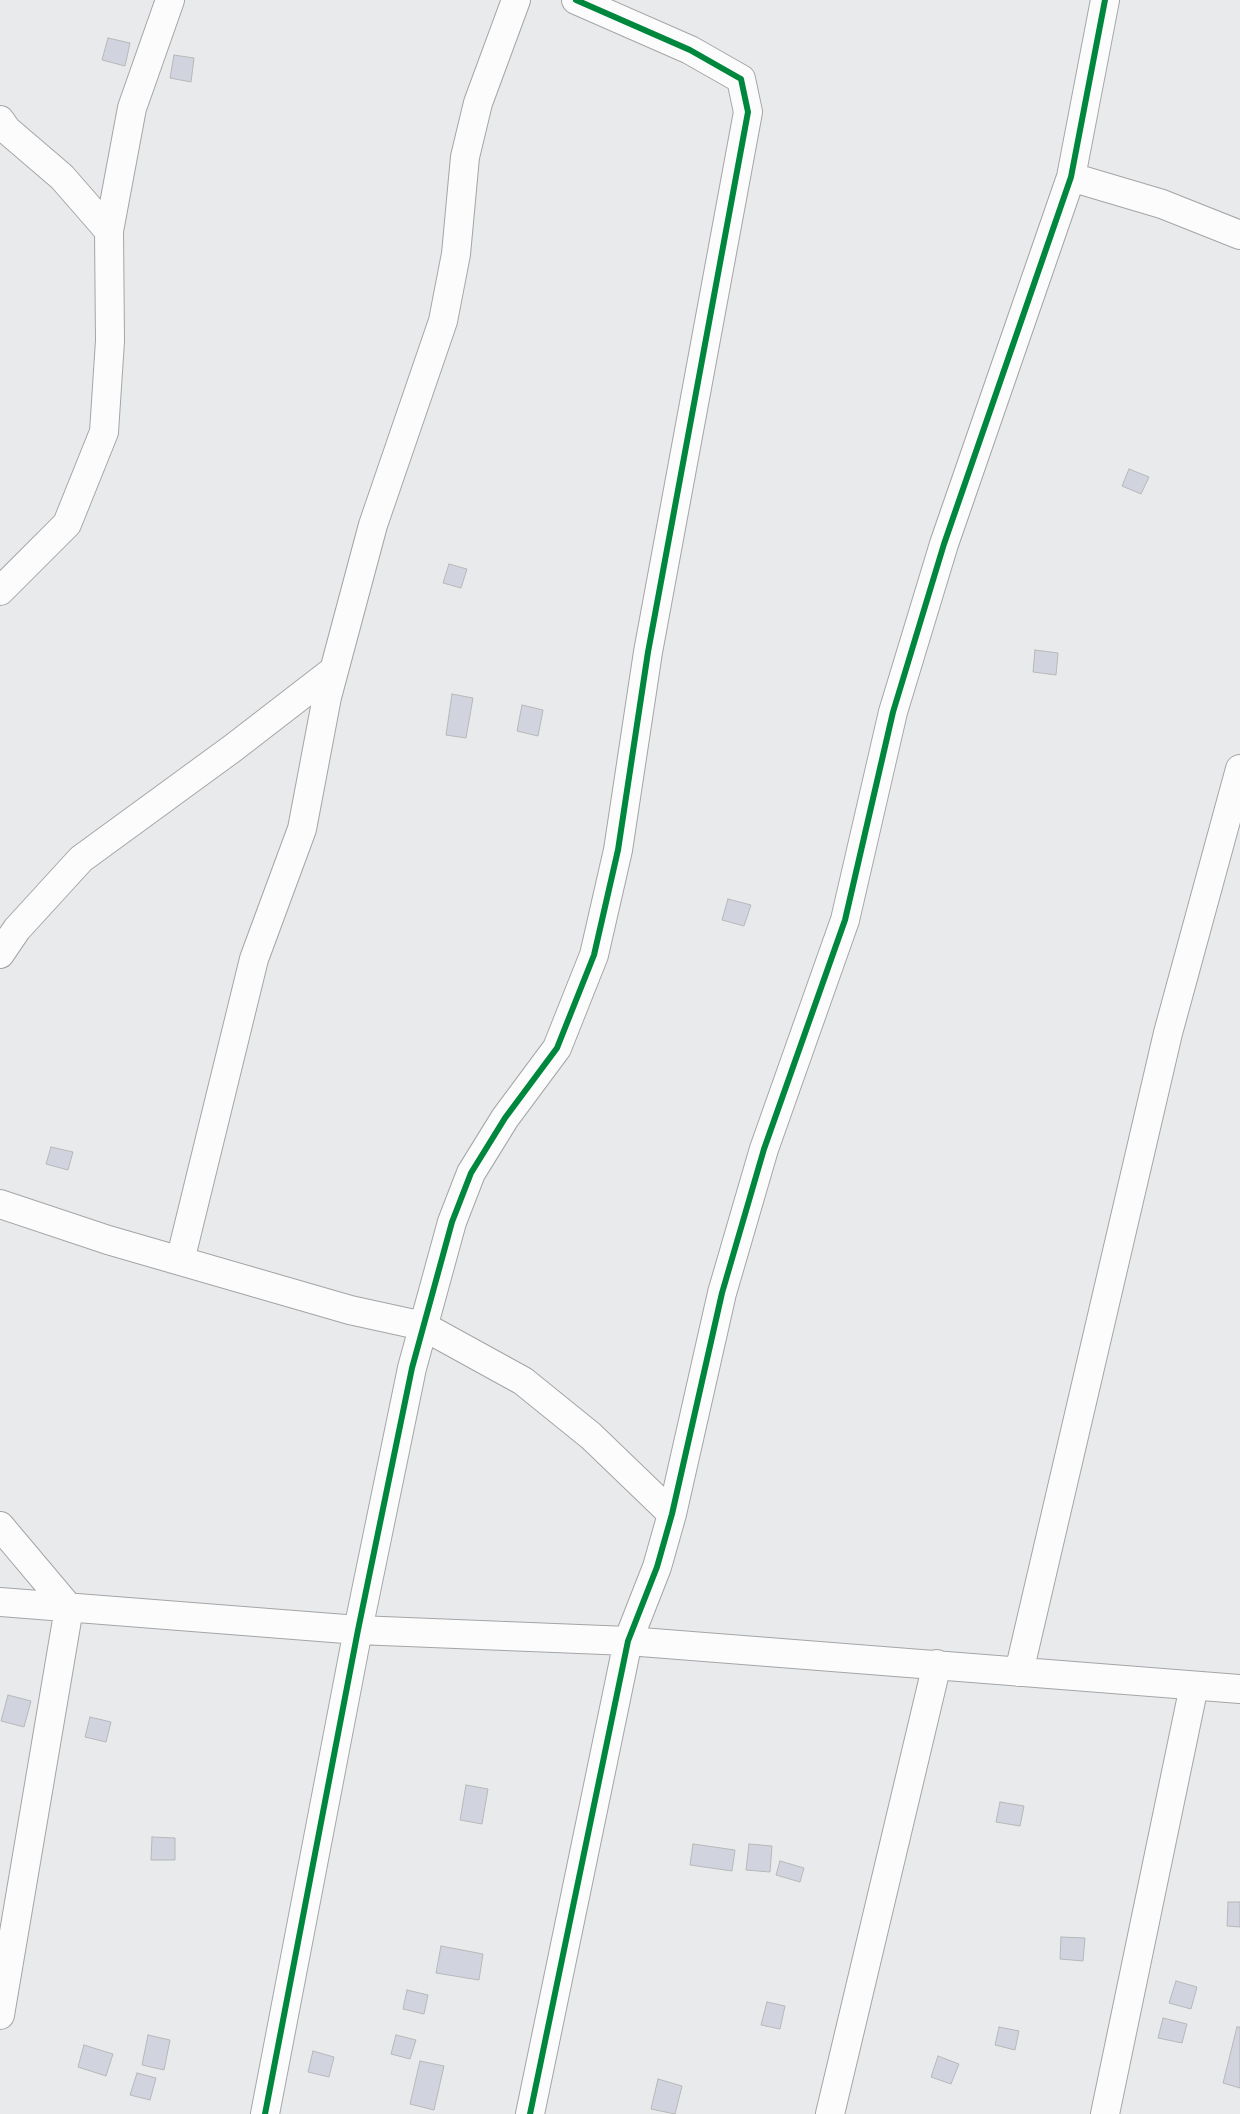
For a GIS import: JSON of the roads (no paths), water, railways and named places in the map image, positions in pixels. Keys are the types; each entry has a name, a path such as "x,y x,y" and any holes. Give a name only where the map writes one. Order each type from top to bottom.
{"street":[{"path":"0,592 67,524 104,432 110,341 110,231 132,108 170,0"},
{"path":"180,1261 254,959 302,829 327,697 373,525 443,321 456,254 465,157 478,103 516,0"},
{"path":"265,2114 358,1630 412,1368 452,1222 471,1173 505,1118 557,1048 594,955 618,850 648,652 748,112 741,79 690,50 576,0"},
{"path":"530,2114 628,1641 657,1567 672,1514 722,1293 764,1149 845,920 896,702 944,544 1071,177 1105,0"},
{"path":"0,120 8,130 62,176 110,231"},
{"path":"1071,177 1162,204 1240,235"},
{"path":"0,954 17,928 81,859 233,748 334,670"},
{"path":"1019,1672 1168,1033 1240,769"},
{"path":"0,1204 108,1240 180,1261 350,1310 423,1326 524,1381 591,1436 672,1514"},
{"path":"0,1526 69,1608 0,2015"},
{"path":"0,1602 358,1630 628,1641 1240,1689"},
{"path":"830,2114 937,1664"},
{"path":"1105,2114 1194,1686"}]}
